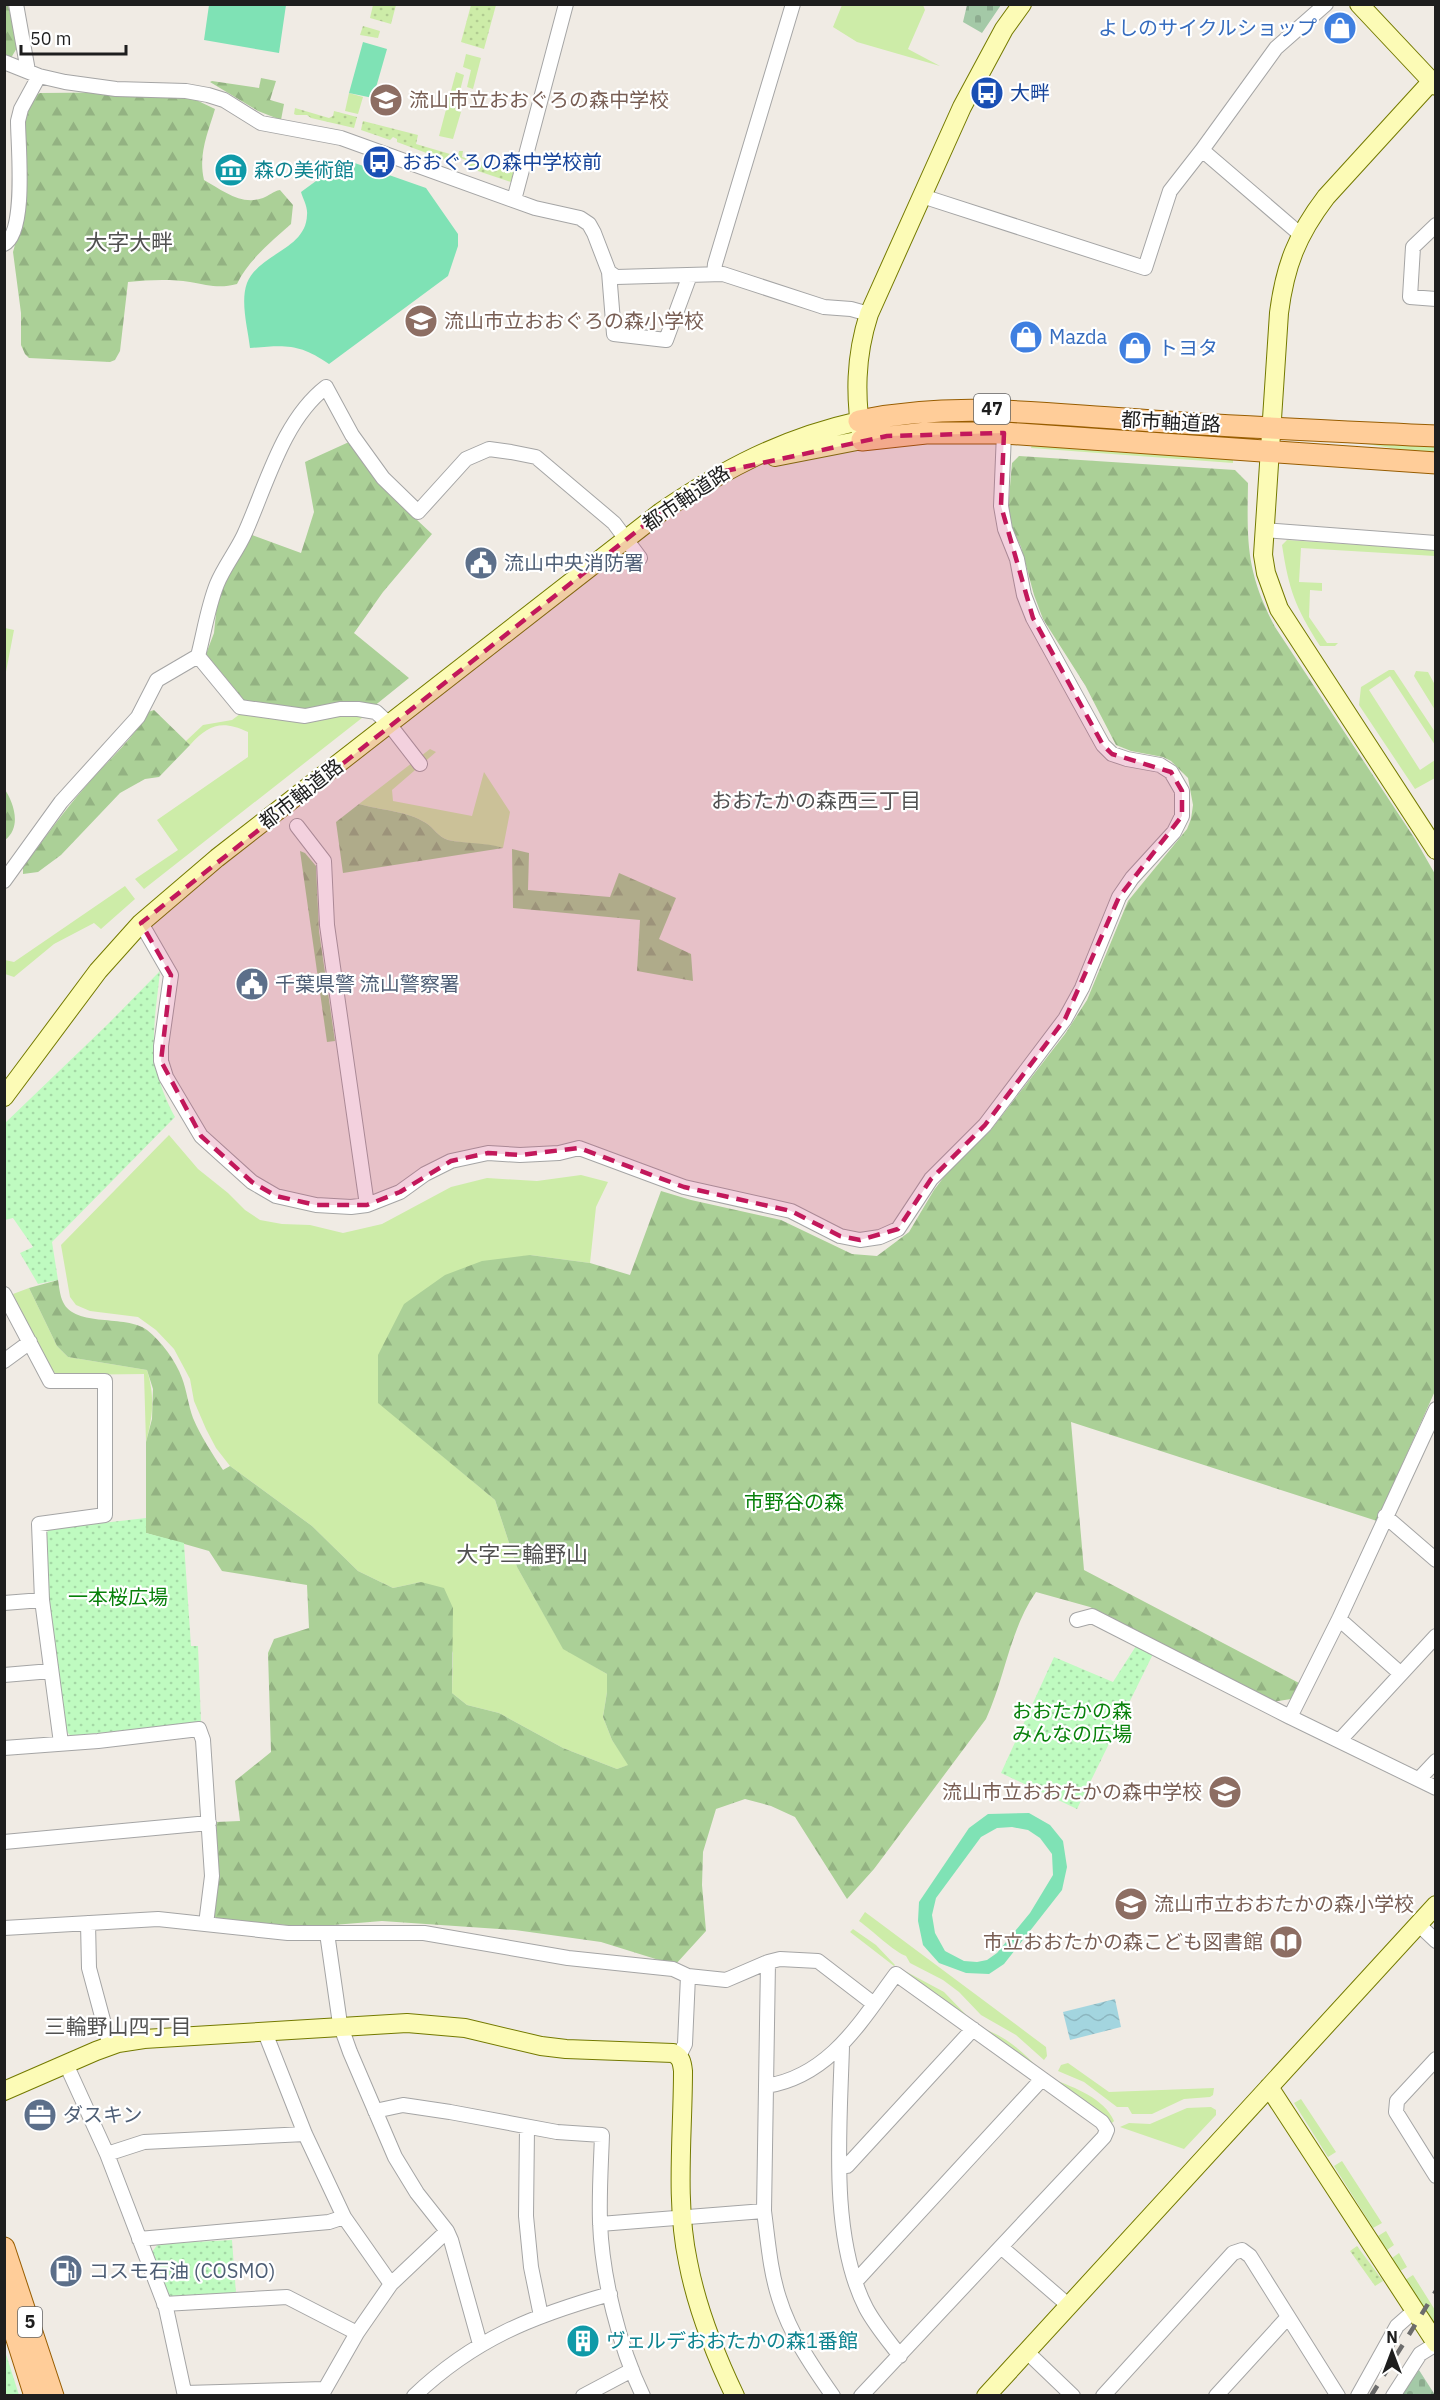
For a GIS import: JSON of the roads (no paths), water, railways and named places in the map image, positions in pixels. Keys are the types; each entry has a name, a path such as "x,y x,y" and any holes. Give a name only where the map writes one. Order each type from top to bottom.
{"main road":[{"name":"都市軸道路","path":"860,431 904,413 970,409 1436,436"},
{"name":"都市軸道路","path":"860,431 1004,433 1436,464"},
{"name":"5","path":"4,2248 53,2396"},
{"name":"5","path":"4,2298 35,2396"}],"street":[{"path":"4,244 10,239 19,218 18,121 34,74 16,4"},
{"path":"514,200 566,4"},
{"path":"714,274 718,253 793,4"},
{"path":"860,431 857,394 858,354 868,314 921,196 984,66 1004,29 1022,4"},
{"path":"921,196 1145,268 1170,191 1276,48 1326,4"},
{"path":"1359,4 1434,82 1326,197 1301,235 1287,266 1281,293 1269,451 1264,531 1266,573 1279,609 1436,850"},
{"path":"4,62 34,74 116,89 186,91 208,95 224,100 261,123 342,138 535,208 580,218 589,225 609,272 614,334 666,340 690,275"},
{"path":"1202,150 1301,235"},
{"path":"1436,225 1413,247 1410,297 1436,299"},
{"path":"609,272 616,277 723,274 824,307 851,309 868,314"},
{"path":"4,880 61,802 138,717 157,680 198,656 217,585 242,538 269,471 300,415 316,394 326,387 352,435 383,478 418,512 466,459 489,449 536,457 614,523 640,558"},
{"name":"都市軸道路","path":"4,1097 91,980 141,923 217,858 627,538 661,512 753,456 794,440 860,431"},
{"path":"141,923 171,975 161,1061 187,1115 201,1136 252,1182 276,1196 316,1205 351,1207 367,1204 400,1192 425,1174 451,1161 488,1153 520,1155 559,1153 579,1148 684,1187 791,1211 840,1236 860,1240 880,1238 898,1229 931,1179 986,1125 1065,1019 1082,988 1119,897 1132,878 1174,832 1182,816 1182,791 1171,772 1160,765 1112,754 1103,745 1033,618 1024,595 1017,559 1005,529 1001,506 1004,433"},
{"path":"1264,531 1436,543"},
{"path":"198,656 240,707 306,716 340,710 358,709 376,712 389,724 420,764"},
{"path":"297,826 324,861 327,925 367,1204"},
{"path":"4,1294 50,1381 105,1381 105,1515 39,1524 42,1600 61,1743"},
{"path":"4,1361 30,1342"},
{"path":"1290,1717 1339,1619 1436,1409"},
{"path":"1385,1516 1436,1560"},
{"path":"4,1603 42,1600"},
{"path":"1077,1620 1092,1617 1137,1638 1222,1685 1436,1788"},
{"path":"1339,1619 1401,1674"},
{"path":"1340,1740 1436,1636"},
{"path":"4,1675 51,1671"},
{"path":"4,1748 199,1729 203,1740 212,1876 206,1924"},
{"path":"1419,1779 1436,1761"},
{"path":"4,1842 209,1823"},
{"path":"986,2396 1436,1905"},
{"path":"4,1928 158,1919 288,1933 424,1933 567,1958 673,1969 688,1976 726,1980 780,1959 819,1961 874,2004"},
{"path":"88,1923 89,1968 110,2046"},
{"path":"1418,1924 1436,1941"},
{"path":"327,1933 341,2026 395,2157 417,2193 447,2231 451,2240 480,2344"},
{"path":"768,1962 764,2211 771,2266 779,2299 792,2330 833,2396"},
{"path":"766,2086 815,2068 842,2046 896,1974 1102,2122 1107,2133 861,2396"},
{"path":"688,1976 685,2044 679,2056 683,2071 683,2217 687,2260 706,2331 735,2396"},
{"path":"4,2091 110,2046 144,2039 341,2026 432,2024 465,2028 549,2047 588,2051 665,2052 679,2056"},
{"path":"840,2166 847,2166 974,2029"},
{"path":"264,2030 305,2134 344,2217 391,2284"},
{"path":"842,2046 840,2166 842,2228 849,2264 865,2305 876,2326 900,2356"},
{"path":"1436,2059 1397,2101 1396,2106 1396,2112 1436,2176"},
{"path":"66,2064 107,2154 164,2304 185,2394 323,2392 357,2333 391,2284 447,2231"},
{"path":"856,2281 1042,2079"},
{"path":"1269,2087 1436,2344 1420,2354 1393,2396"},
{"path":"375,2111 403,2105 527,2128 602,2135 600,2224 610,2294 632,2370 643,2396"},
{"path":"527,2128 526,2216 531,2267 541,2316"},
{"path":"107,2154 144,2142 305,2134"},
{"path":"600,2224 764,2211"},
{"path":"139,2239 328,2222 344,2217"},
{"path":"1001,2247 1068,2305"},
{"path":"1103,2396 1237,2250 1246,2252 1250,2256 1338,2396"},
{"path":"414,2396 440,2371 480,2344 541,2316 610,2294"},
{"path":"164,2304 287,2297 357,2333"},
{"path":"1358,2396 1397,2326 1414,2311"},
{"path":"1216,2396 1288,2317"},
{"path":"1026,2351 1073,2396"},
{"path":"583,2396 632,2370"}],"water":[{"path":"1115,1999 1121,2027 1070,2040 1063,2012"}],"railway":[{"path":"1371,2396 1436,2291"}],"place":[{"name":"よしのサイクルショップ","path":"1340,28"},
{"name":"大畔","path":"987,93"},
{"name":"流山市立おおぐろの森中学校","path":"386,100"},
{"name":"おおぐろの森中学校前","path":"379,162"},
{"name":"森の美術館","path":"231,170"},
{"name":"流山市立おおぐろの森小学校","path":"421,321"},
{"name":"Mazda","path":"1026,337"},
{"name":"トヨタ","path":"1135,348"},
{"name":"流山中央消防署","path":"481,563"},
{"name":"千葉県警 流山警察署","path":"252,984"},
{"name":"流山市立おおたかの森中学校","path":"1225,1792"},
{"name":"流山市立おおたかの森小学校","path":"1131,1904"},
{"name":"市立おおたかの森こども図書館","path":"1286,1942"},
{"name":"ダスキン","path":"40,2115"},
{"name":"コスモ石油 (COSMO)","path":"66,2271"},
{"name":"ヴェルデおおたかの森1番館","path":"583,2341"}],"district":[{"name":"大字大畔","path":"129,242"},
{"name":"おおたかの森西三丁目","path":"816,801"},
{"name":"大字三輪野山","path":"522,1554"},
{"name":"三輪野山四丁目","path":"118,2027"}],"park label":[{"name":"市野谷の森","path":"794,1502"},
{"name":"一本桜広場","path":"118,1597"},
{"name":"おおたかの森 みんなの広場","path":"1072,1722"}]}
